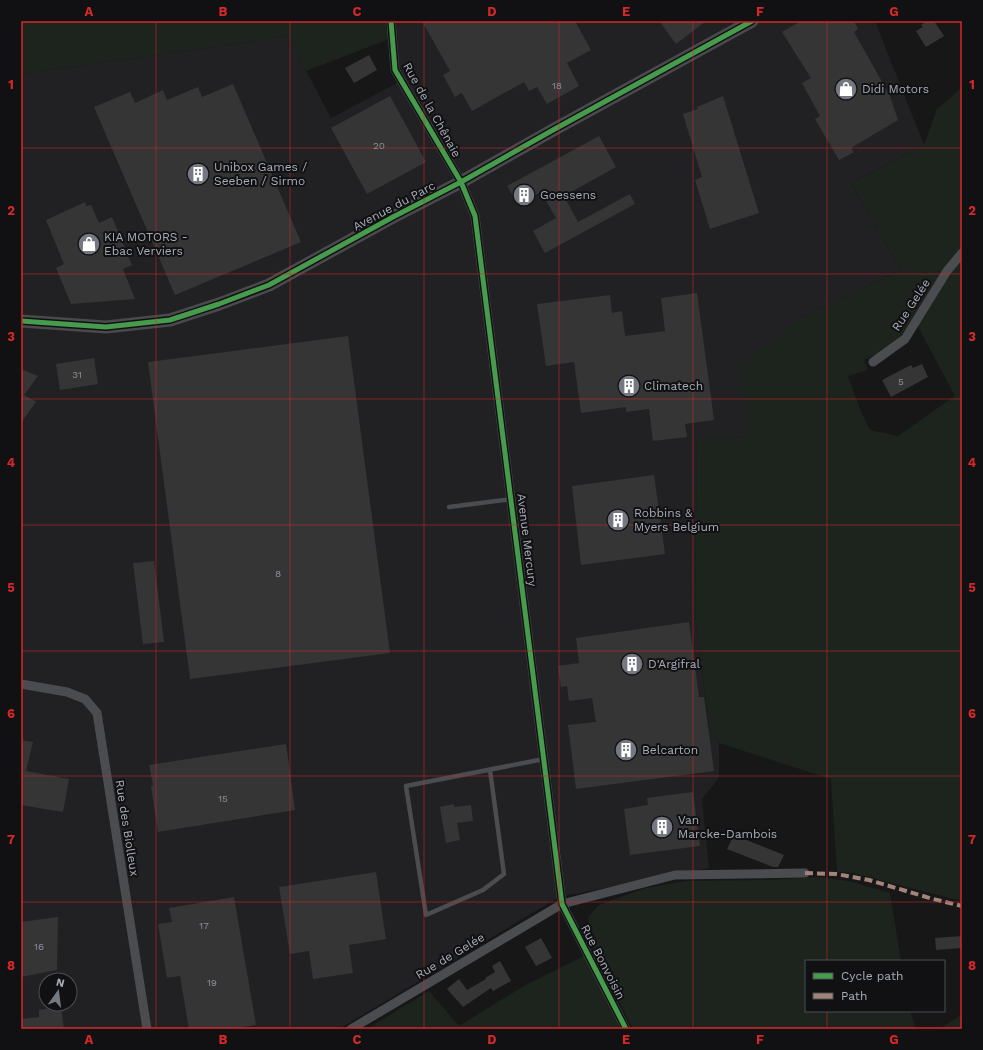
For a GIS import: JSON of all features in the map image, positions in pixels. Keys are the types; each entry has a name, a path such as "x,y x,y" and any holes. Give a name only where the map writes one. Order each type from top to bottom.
{"street":[{"name":"Rue de la Chênaie","path":"391,21 395,70 461,182"},
{"name":"Avenue du Parc","path":"21,321 106,327 170,320 219,304 269,285 393,217 461,182 752,21"},
{"name":"Avenue Mercury","path":"461,182 475,216 512,499 562,904"},
{"name":"Rue Gelée","path":"873,362 905,339 947,271 962,253"},
{"name":"Rue des Biolleux","path":"21,684 67,692 85,699 97,713 147,1029"},
{"name":"Rue de Gelée","path":"351,1029 562,904 675,875 805,873"},
{"name":"Rue Bonvoisin","path":"562,904 626,1029"}],"lane":[{"path":"449,508 512,499"},
{"path":"490,770 504,874 483,890 426,915 406,786 544,759"}],"shaded area":[{"path":"21,21 390,21 389,39 306,71 287,35 241,43 21,74"},
{"path":"393,21 875,21 924,145 851,183 901,270 800,318 747,437 697,440 695,611 709,728 719,743 719,778 702,799 709,868 559,897 339,1029 21,1029 21,74 241,43 287,35 331,118 397,83"},
{"path":"962,86 962,250 893,346 864,360 868,370 848,376 862,414 870,430 898,436 955,396 917,325 962,260 962,901 853,873 837,872 831,779 719,743 709,728 695,611 697,439 747,437 742,364 800,318 901,270 851,183 924,145 937,109"},
{"path":"816,877 849,881 890,893 901,960 805,960 805,1012 910,1012 916,1029 633,1029 590,942 588,917 599,905 646,888 686,881 773,880"},
{"path":"584,956 622,1029 367,1029 429,991 459,1026 524,986"},
{"path":"962,1014 962,1029 935,1029 941,1028"}],"building":[{"path":"422,21 575,21 591,50 567,63 579,86 547,104 537,87 529,91 524,82 472,111 462,93 455,97 443,75 450,71"},
{"path":"659,21 706,21 676,44"},
{"name":"Didi Motors","path":"801,21 854,21 858,29 854,32 890,96 898,120 851,148 854,152 839,160 815,119 820,116 802,83 811,78 782,32"},
{"path":"927,21 934,21 944,36 926,47 916,31 923,27 921,25"},
{"path":"369,55 377,70 354,83 345,68"},
{"name":"Unibox Games / Seeben / Sirmo","path":"233,84 301,242 175,295 94,107 130,92 135,103 163,90 167,100 198,87 202,97"},
{"path":"390,96 426,162 367,194 331,128"},
{"path":"723,96 759,213 710,229 695,180 702,177 683,114 698,109 697,107"},
{"name":"Goessens","path":"599,136 616,167 564,196 578,222 630,194 635,204 545,253 533,231 556,218 541,192 518,204 507,186"},
{"name":"KIA MOTORS - Ebac Verviers","path":"85,202 86,206 91,205 99,223 112,217 132,265 123,269 135,299 71,304 56,268 64,264 46,220"},
{"name":"Climatech","path":"697,293 714,420 685,424 687,437 653,441 649,409 626,412 626,407 581,413 574,362 546,366 537,304 610,295 612,313 622,311 625,336 665,331 661,298"},
{"path":"348,336 390,653 190,679 148,362"},
{"path":"94,358 98,384 60,390 56,364"},
{"path":"922,364 928,377 891,397 882,380 911,365 913,368"},
{"path":"21,369 38,376 24,395 36,402 21,423"},
{"name":"Robbins & Myers Belgium","path":"654,475 665,554 581,565 572,486"},
{"path":"154,561 164,642 143,644 133,563"},
{"path":"689,622 699,697 704,697 714,771 576,789 568,725 596,722 592,698 569,701 567,686 561,687 558,666 579,663 576,638"},
{"path":"21,740 33,742 26,771 69,779 63,812 21,805"},
{"path":"286,744 295,810 158,832 151,786 153,785 149,765"},
{"name":"Van Marcke-Dambois","path":"693,792 700,846 630,855 624,809 648,805 647,798"},
{"path":"454,804 454,807 471,805 473,821 457,823 460,840 446,843 440,807"},
{"path":"734,835 784,855 778,867 773,867 727,849"},
{"path":"376,872 386,939 349,945 353,973 313,979 309,951 290,954 279,887"},
{"path":"234,897 256,1025 231,1029 189,1029 180,976 167,978 158,924 172,922 169,908"},
{"path":"58,917 57,970 38,972 38,974 21,977 21,922"},
{"path":"962,936 962,948 936,950 935,938"},
{"path":"541,938 552,958 536,966 525,947"},
{"path":"500,961 511,981 493,991 491,988 463,1007 447,989 459,979 467,990 495,972 492,966"},
{"path":"39,1012 62,1012 64,1029 21,1029 21,1019 39,1017"}],"marked path":[{"path":"805,873 836,874 869,880 962,906"}],"cycle path":[{"path":"391,21 395,70 461,182 475,216 562,904 626,1029"},
{"path":"21,321 106,327 170,320 219,304 269,285 393,217 461,182 752,21"}],"place":[{"name":"Didi Motors","path":"846,89"},
{"name":"Unibox Games / Seeben / Sirmo","path":"198,174"},
{"name":"Goessens","path":"524,195"},
{"name":"KIA MOTORS - Ebac Verviers","path":"89,244"},
{"name":"Climatech","path":"629,386"},
{"name":"Robbins & Myers Belgium","path":"618,520"},
{"name":"D'Argifral","path":"632,664"},
{"name":"Belcarton","path":"626,750"},
{"name":"Van Marcke-Dambois","path":"662,827"}]}
